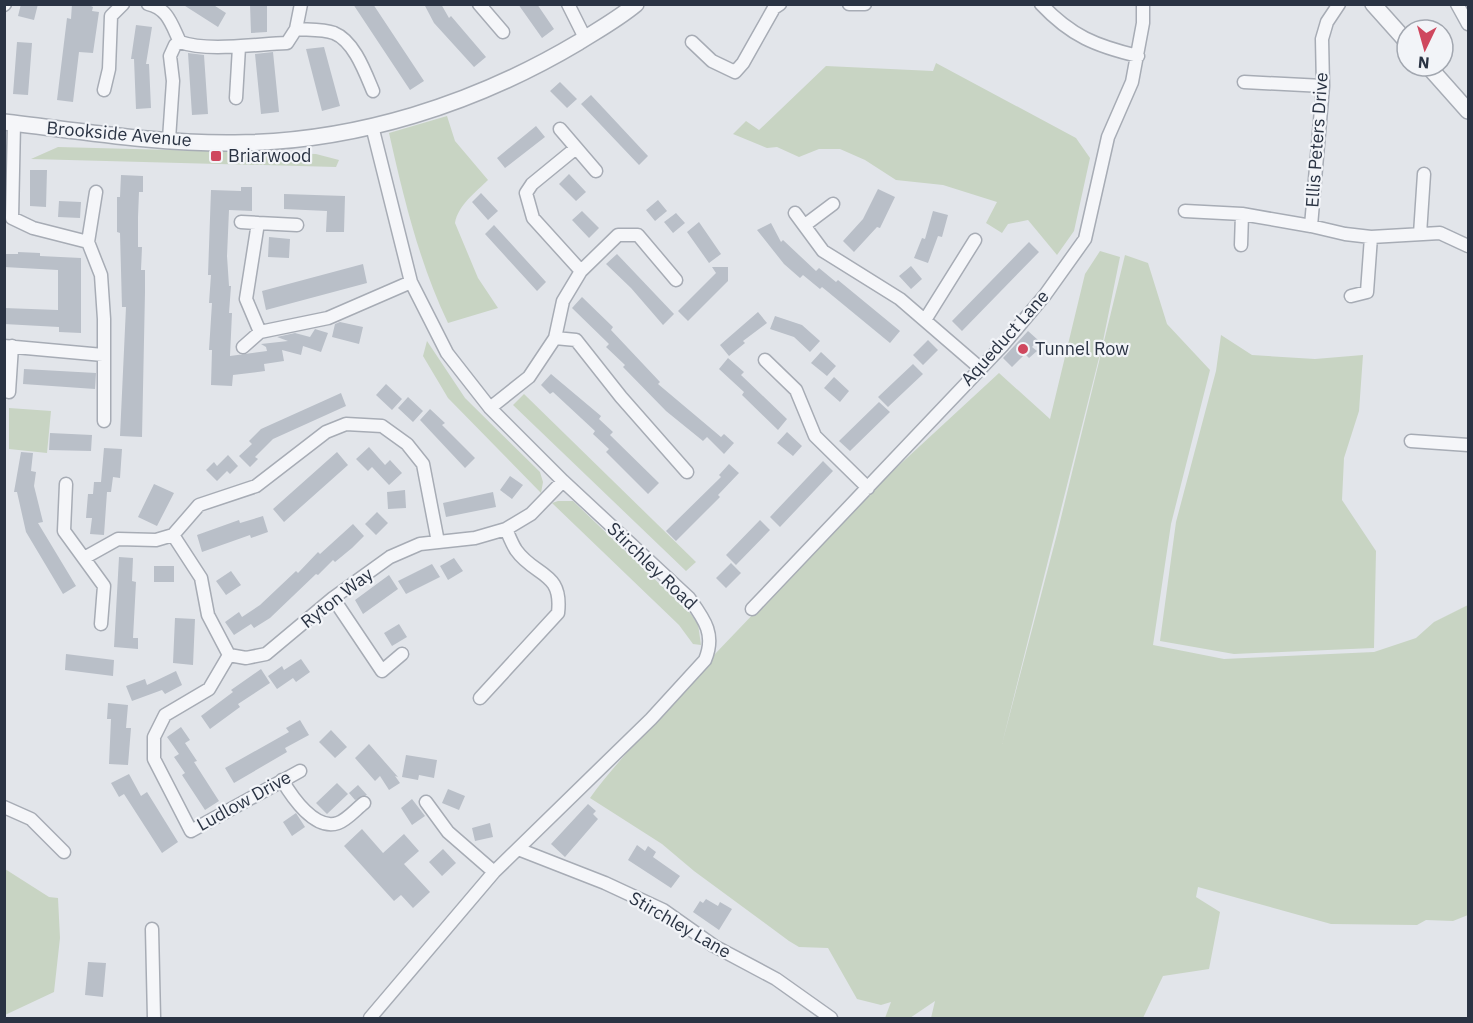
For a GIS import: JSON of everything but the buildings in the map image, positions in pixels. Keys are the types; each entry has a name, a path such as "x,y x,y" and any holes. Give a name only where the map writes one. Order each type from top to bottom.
{"street":[{"path":"104,90 109,69 111,16 123,4"},
{"path":"148,4 157,6 167,15 180,42 190,46 239,47 287,43 296,29 301,4"},
{"path":"479,4 503,32"},
{"path":"568,4 585,38"},
{"name":"Brookside Avenue","path":"9,123 169,139 236,143 304,139 423,114 482,92 549,60 636,4"},
{"path":"692,42 712,61 735,72 743,63 774,8 780,4"},
{"path":"849,4 865,4"},
{"path":"1041,4 1061,26 1107,48 1138,56"},
{"name":"Aqueduct Lane","path":"752,609 1004,345 1045,296 1085,239 1108,137 1132,82 1138,56 1143,4"},
{"name":"Ellis Peters Drive","path":"1339,4 1324,30 1323,86 1311,226 1371,237 1440,233 1468,246"},
{"path":"1374,4 1395,28"},
{"path":"1457,4 1468,24"},
{"path":"296,29 334,33 347,43 364,69 373,91"},
{"path":"169,139 173,81 170,56 175,45 180,42"},
{"path":"236,98 239,47"},
{"path":"1439,78 1468,111"},
{"path":"1244,81 1323,86"},
{"path":"9,123 8,220 73,240 88,242"},
{"name":"Stirchley Road","path":"370,1018 494,872 651,719 705,660 710,648 710,633 705,620 689,598 562,481 490,408 447,353 411,282 372,126"},
{"path":"560,129 596,171"},
{"path":"576,148 532,184 526,193 533,218 581,271"},
{"path":"1420,234 1424,174"},
{"path":"96,192 88,242 101,275 104,421"},
{"path":"805,225 833,204"},
{"path":"1185,211 1242,214 1311,226"},
{"path":"795,213 823,251 900,299 980,368"},
{"path":"1241,245 1242,214"},
{"path":"241,222 297,225"},
{"path":"258,223 246,299 260,332"},
{"path":"490,408 529,376 555,338 563,301 581,271 618,235 638,234 676,280"},
{"path":"1351,296 1367,292 1371,237"},
{"path":"925,320 975,240"},
{"path":"243,347 260,332 328,318 411,282"},
{"path":"555,338 576,340 621,397 687,472"},
{"path":"9,392 8,346 103,355"},
{"path":"765,360 796,390 815,436 868,488"},
{"path":"84,558 118,539 156,540 173,535 199,505 256,486 326,432 346,424 382,426 407,444 423,464 438,542"},
{"path":"1410,441 1468,445"},
{"name":"Ryton Way","path":"229,655 246,658 266,654 333,598 390,557 420,544 475,538 506,529 531,514 562,481"},
{"path":"66,484 63,511 64,531 104,586 101,624"},
{"path":"480,698 558,613 560,597 554,581 516,551 506,529"},
{"path":"173,535 201,578 208,615 229,655"},
{"path":"333,598 382,670 402,654"},
{"name":"Ludlow Drive","path":"229,655 209,689 165,715 154,736 154,759 191,831 300,771"},
{"path":"282,780 291,795 320,822 327,825 339,823 364,803"},
{"path":"426,802 448,832 494,872"},
{"path":"4,807 30,819 64,852"},
{"name":"Stirchley Lane","path":"518,849 605,883 663,910 714,946 788,986 831,1018"},
{"path":"152,929 154,1018"}],"green space":[{"path":"936,63 1076,138 1090,158 1074,231 1057,255 1028,220 1008,224 1002,233 986,223 997,202 943,185 896,180 865,160 840,149 819,149 799,157 777,147 767,148 733,134 746,121 759,130 826,66 933,71"},
{"path":"447,116 455,141 488,180 460,210 455,223 478,278 498,308 448,323 421,253 389,133"},
{"path":"58,147 316,154 339,160 336,167 31,159"},
{"path":"1100,251 1120,257 1102,346 1002,744 1057,534 1125,255 1148,263 1167,324 1210,370 1171,524 1153,645 1224,659 1374,652 1416,638 1434,622 1468,605 1468,915 1453,921 1426,920 1417,925 1331,924 1198,887 1196,897 1220,912 1209,969 1163,976 1143,1018 931,1018 935,1001 910,1018 885,1018 891,1002 881,1005 857,999 828,948 799,947 789,941 694,871 662,844 590,798 670,701 869,493 999,373 1050,419 1085,274"},
{"path":"1221,335 1252,355 1315,359 1363,355 1359,411 1344,458 1342,500 1376,551 1374,648 1234,654 1160,641 1176,522 1216,371"},
{"path":"427,341 465,398 540,472 543,482 541,493 448,398 423,356"},
{"path":"524,394 696,562 686,571 513,405"},
{"path":"9,408 51,411 47,453 9,449"},
{"path":"573,501 690,613 698,624 701,645 693,644 679,625 552,503"},
{"path":"5,869 49,897 58,898 60,938 54,992 5,1015"}],"place":[{"name":"Briarwood","path":"216,156"},
{"name":"Tunnel Row","path":"1023,349"}]}
